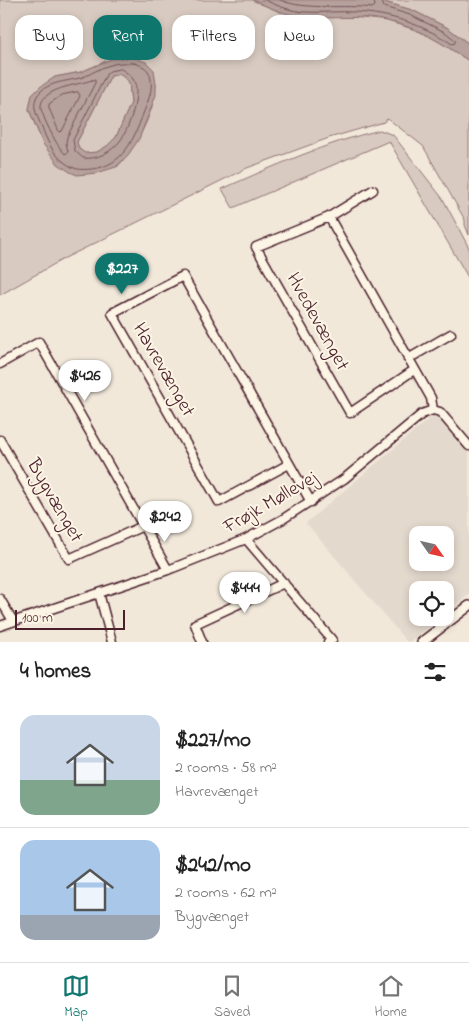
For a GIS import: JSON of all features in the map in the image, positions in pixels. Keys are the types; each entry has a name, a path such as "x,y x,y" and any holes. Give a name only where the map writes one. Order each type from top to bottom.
{"street":[{"name":"Hvedevænget","path":"373,190 328,217 256,247 350,413 414,370"},
{"path":"328,217 431,398 433,410 440,412 469,446"},
{"name":"Havrevænget","path":"289,464 219,502 112,312 183,276 289,464 310,502"},
{"path":"408,359 451,334"},
{"path":"0,364 39,342 168,570"},
{"name":"Frøjk Møllevej","path":"0,626 168,570 246,538 283,520 344,479 422,414 433,410"},
{"name":"Bygvænget","path":"0,440 69,559 143,526"},
{"path":"246,538 332,640 328,642"},
{"path":"202,642 195,624 284,583"},
{"path":"99,593 112,642"},
{"path":"0,599 13,621"},
{"path":"422,642 469,606"}],"shaded area":[{"path":"0,0 252,0 280,12 324,15 265,15 265,60 333,60 333,16 387,21 419,31 469,61 469,235 465,220 423,146 387,118 384,122 329,138 247,168 65,258 0,295","holes":["93,15 162,15 162,60 113,60 156,84 155,95 143,129 131,150 117,167 43,144 29,110 32,95 55,77 81,72 109,60 93,60"]},
{"path":"378,0 469,0 469,44 448,28 412,10"},
{"path":"120,74 129,82 131,103 116,137 97,152 85,154 79,149 77,142 111,76"},
{"path":"380,130 393,135 443,199 469,248 469,279 389,141 233,208 222,189 320,148"},
{"path":"432,416 438,417 469,453 469,594 454,606 454,581 409,581 409,626 430,626 407,642 306,523"}],"water":[{"path":"252,0 378,0 412,10 448,28 469,44 469,61 430,37 398,24 366,18 333,18 333,15 293,15"},
{"path":"109,60 140,60 146,62 154,70 156,95 139,139 128,155 116,167 97,173 77,175 58,164 43,144 29,109 32,95 40,87 55,77 81,72","holes":["120,74 129,82 131,103 116,137 107,146 97,152 85,153 79,149 77,142 111,76"]}]}
